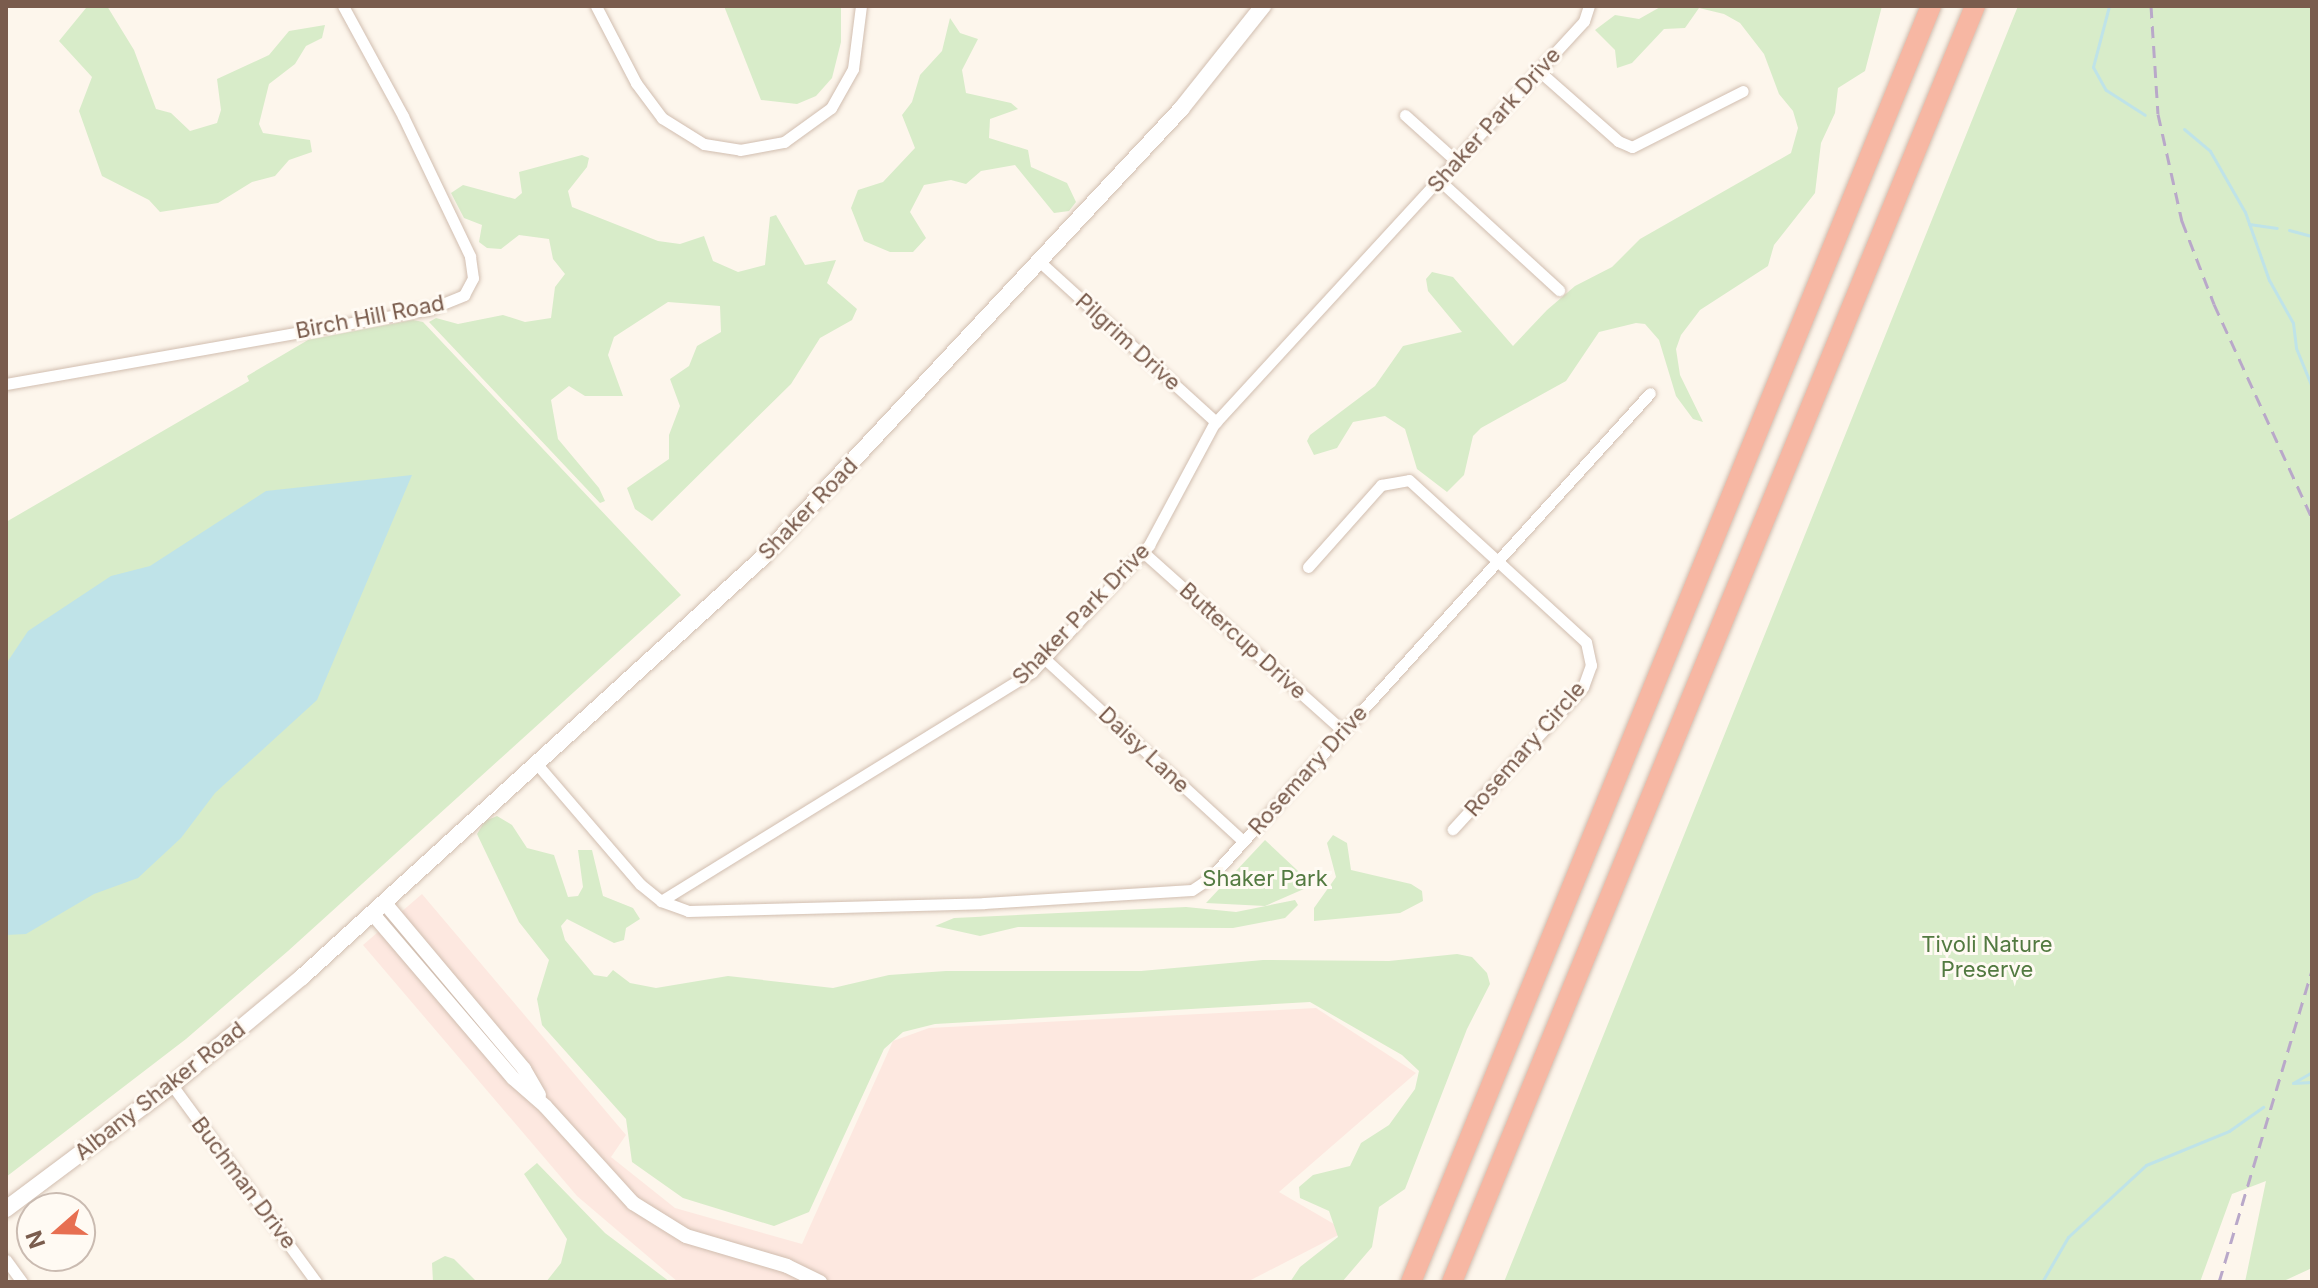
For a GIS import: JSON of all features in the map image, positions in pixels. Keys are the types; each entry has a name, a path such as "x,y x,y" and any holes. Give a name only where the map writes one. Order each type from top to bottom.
{"highway":[{"path":"1411,1282 1931,6"},
{"path":"1452,1282 1940,102 1975,6"},
{"path":"1940,102 1989,6"},
{"path":"1462,1282 1495,1182"}],"main road":[{"name":"Shaker Road","path":"310,970 783,537 1208,80 1263,6"},
{"name":"Albany Shaker Road","path":"6,1209 172,1085 310,970"}],"street":[{"name":"Birch Hill Road","path":"6,384 430,309 464,295 473,278 470,256 403,116 343,6"},
{"path":"596,6 636,83 662,118 704,144 740,150 784,142 831,108 853,69 861,6"},
{"name":"Shaker Park Drive","path":"661,901 1015,686 1045,659 1143,552 1216,422 1539,71 1590,8"},
{"path":"1539,71 1618,141 1632,147 1743,91"},
{"path":"1405,115 1456,161"},
{"path":"1439,180 1559,290"},
{"name":"Pilgrim Drive","path":"1040,262 1216,422"},
{"name":"Rosemary Drive","path":"661,901 705,911 1183,892 1208,880 1650,393"},
{"path":"1308,567 1381,485 1398,478 1418,486 1500,561"},
{"name":"Buttercup Drive","path":"1143,552 1343,731"},
{"name":"Rosemary Circle","path":"1453,829 1579,692 1590,671 1590,653 1580,632 1500,561"},
{"name":"Daisy Lane","path":"1045,659 1243,841"},
{"path":"536,763 640,884 661,901"},
{"path":"378,907 524,1069 545,1106 617,1188 661,1224 820,1282"},
{"name":"Buchman Drive","path":"172,1085 316,1282"},
{"path":"6,1260 22,1282"}],"shaded area":[{"path":"422,894 626,1135 611,1157 675,1208 802,1244 893,1041 929,1028 1316,1008 1416,1073 1279,1192 1346,1231 1247,1282 678,1282 577,1196 363,945"}],"green space":[{"path":"107,6 134,50 156,109 171,113 190,131 217,123 221,110 217,79 269,55 289,31 325,25 322,38 306,46 295,64 269,84 259,124 263,133 310,140 312,152 289,160 275,176 252,182 218,203 160,212 149,200 102,176 79,111 92,77 59,41 86,8"},
{"path":"724,6 841,6 841,42 832,78 816,96 797,104 761,100"},
{"path":"1662,6 1882,6 1865,71 1838,88 1835,113 1821,143 1815,193 1774,245 1768,266 1700,310 1681,335 1676,349 1680,375 1703,422 1693,419 1676,396 1659,340 1645,324 1636,323 1599,332 1566,381 1481,428 1473,436 1464,475 1447,492 1417,469 1405,429 1385,416 1353,422 1337,448 1314,455 1307,441 1310,435 1375,386 1403,346 1462,332 1428,291 1426,279 1432,272 1453,277 1513,346 1575,286 1612,267 1640,239 1791,153 1798,128 1793,111 1779,94 1764,54 1740,23 1724,14 1699,8 1685,28 1664,29 1632,63 1617,68 1615,50 1595,30 1615,15 1639,19"},
{"name":"Tivoli Nature Preserve","path":"2018,6 2312,6 2312,1268 2286,1280 2245,1282 2266,1181 2232,1194 2200,1282 1504,1282"},
{"path":"950,18 960,33 978,39 962,70 966,93 1011,103 1018,109 990,119 989,138 1028,150 1031,167 1067,183 1076,202 1069,211 1054,213 1015,165 981,171 966,184 951,180 924,185 910,212 926,238 913,252 890,252 864,241 851,208 858,190 883,182 915,148 902,115 912,102 920,75 942,51"},
{"path":"582,155 589,158 587,167 568,191 572,207 658,241 680,244 704,236 713,261 738,272 765,265 770,217 776,215 805,265 836,260 827,283 857,309 852,320 820,338 791,384 652,521 635,509 627,488 669,459 669,435 680,406 670,379 689,366 697,346 721,332 720,306 668,302 614,337 608,355 623,396 585,396 569,386 551,400 558,439 599,488 605,501 600,503 429,322 436,318 458,324 503,315 525,322 551,318 555,287 565,274 553,259 549,239 519,235 501,249 487,248 479,242 482,225 464,218 451,193 463,185 515,199 522,193 519,172"},
{"path":"413,320 423,322 681,595 288,951 186,1039 6,1177 6,522 249,381 247,376 308,340"},
{"path":"497,816 512,825 527,848 554,855 568,897 578,896 583,887 578,850 592,850 603,896 633,908 640,919 626,928 624,940 614,943 567,919 561,926 565,940 594,975 607,977 613,970 630,983 656,988 728,976 833,988 889,975 946,971 1141,971 1263,960 1389,961 1457,954 1472,957 1487,973 1490,984 1467,1029 1405,1189 1379,1207 1372,1247 1342,1282 1290,1282 1300,1267 1338,1237 1329,1211 1300,1198 1299,1187 1313,1175 1350,1166 1361,1143 1389,1125 1415,1089 1419,1071 1402,1055 1310,1002 935,1024 903,1032 884,1049 809,1212 774,1226 683,1198 632,1162 626,1119 542,1025 537,999 549,960 519,922 477,834 485,821"},
{"path":"1333,835 1347,843 1351,870 1411,884 1422,891 1423,901 1400,913 1314,921 1314,908 1336,877 1327,843"},
{"name":"Shaker Park","path":"1265,840 1313,885 1265,906 1206,903"},
{"path":"1295,900 1298,905 1285,918 1233,928 1018,927 980,936 935,926 954,918 1186,907 1236,912"},
{"path":"537,1163 605,1233 670,1282 546,1282 561,1263 567,1239 524,1174"},
{"path":"445,1256 454,1259 477,1282 433,1282 432,1263"}],"water":[{"path":"412,475 317,700 215,793 181,838 138,878 94,894 26,934 6,935 6,664 28,631 111,576 150,566 266,491"}],"waterway":[{"path":"2109,6 2093,67 2106,90 2145,115"},
{"path":"2184,129 2210,151 2245,212 2269,280 2293,323 2296,348 2312,387"},
{"path":"2249,224 2277,228"},
{"path":"2289,230 2312,236"},
{"path":"2293,1083 2312,1072"},
{"path":"2293,1083 2312,1082"},
{"path":"2042,1282 2068,1237 2146,1165 2229,1131 2263,1107"}],"railway":[{"path":"2151,6 2158,114 2182,221 2214,304 2312,518"},
{"path":"2219,1282 2312,970"}]}
